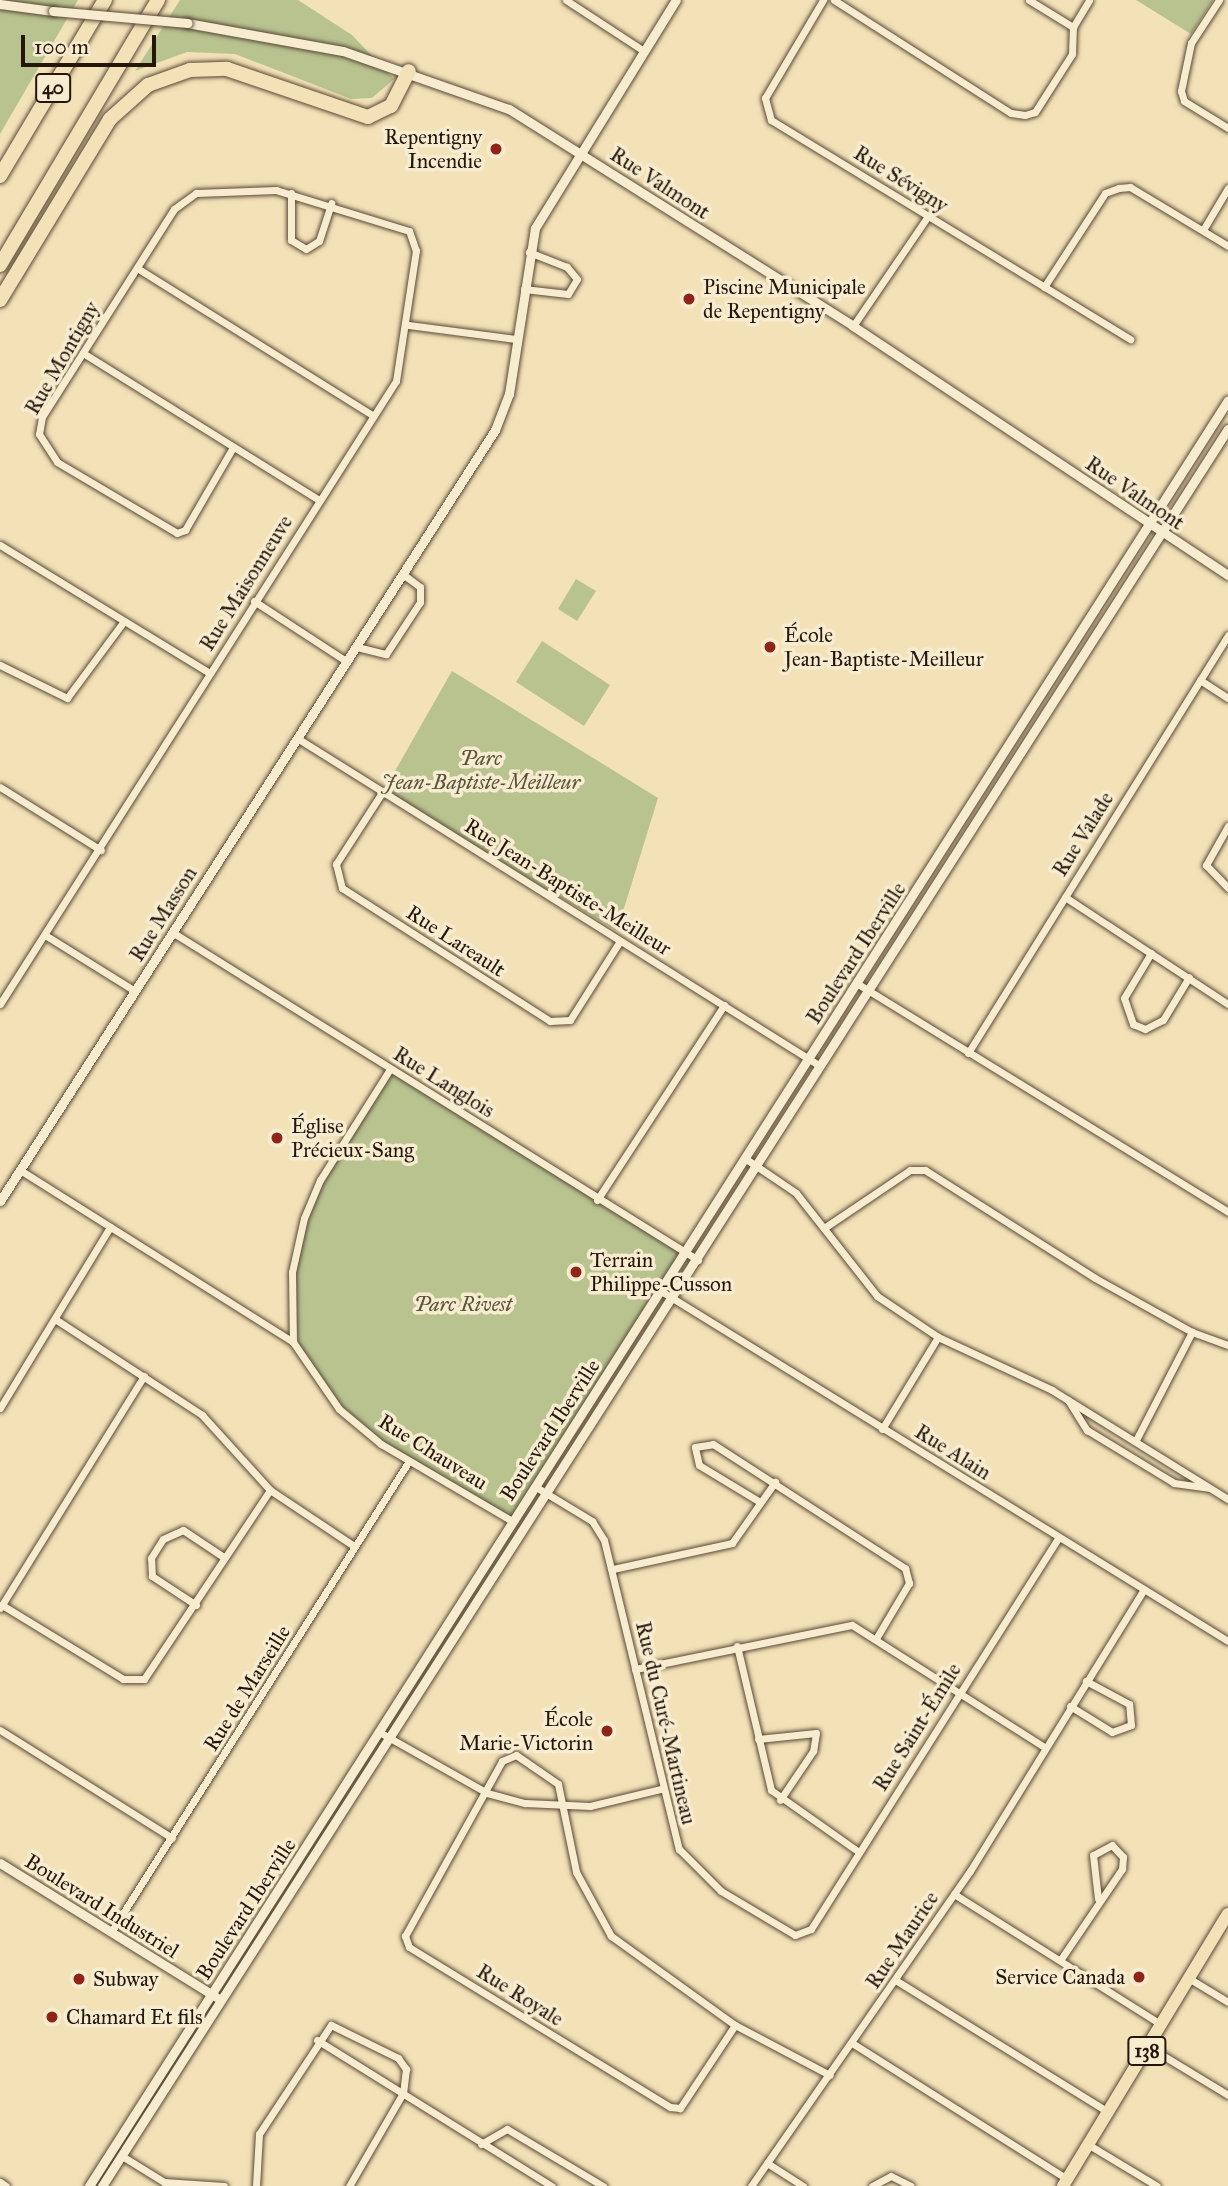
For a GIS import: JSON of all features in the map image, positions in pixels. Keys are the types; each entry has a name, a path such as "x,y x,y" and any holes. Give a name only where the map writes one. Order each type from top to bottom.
{"highway":[{"name":"40","path":"0,176 105,0"},
{"name":"40","path":"0,265 158,0"},
{"path":"0,300 110,119 148,85 190,70 227,69 368,117 394,102 409,71"}],"main road":[{"name":"138","path":"1065,2183 1228,1914"}],"street":[{"path":"566,0 644,51"},
{"name":"Rue Masson","path":"0,1201 357,647 499,421 535,228 580,151 676,0"},
{"name":"Rue Sévigny","path":"823,0 764,105 771,120 1130,339"},
{"path":"834,0 1011,113 1030,115 1072,54 1073,27 1089,0"},
{"path":"1029,0 1073,27"},
{"path":"1219,0 1191,43 1181,91 1184,101 1228,128"},
{"name":"Rue Valmont","path":"0,4 187,23 304,41 409,71 489,100 580,151 853,326 1228,575"},
{"path":"1044,288 1105,194 1119,188 1130,187 1228,246"},
{"path":"1203,230 1228,188"},
{"name":"Rue Maisonneuve","path":"0,1004 101,849 400,372 408,325 413,238 331,203 291,193 212,190 185,198 174,209"},
{"path":"291,193 291,240 306,249 319,241 331,203"},
{"name":"Rue Montigny","path":"174,209 42,417 39,435 57,462 177,533 185,530 232,449"},
{"path":"853,326 928,216"},
{"path":"524,289 568,294 577,279 567,267 529,252"},
{"path":"137,268 374,415"},
{"path":"408,325 516,339"},
{"path":"83,353 232,449 319,500"},
{"name":"Boulevard Iberville","path":"89,2186 381,1733 512,1521 858,984 1228,400"},
{"name":"Boulevard Iberville","path":"102,2186 549,1495 1228,429"},
{"path":"0,545 210,673"},
{"path":"357,647 386,654 420,601 419,587 403,574"},
{"path":"254,601 346,661"},
{"path":"0,665 67,698 124,621"},
{"name":"Rue Valade","path":"968,1053 1228,635"},
{"path":"1200,681 1228,698"},
{"path":"1042,695 1055,702"},
{"name":"Rue Jean-Baptiste-Meilleur","path":"297,738 820,1066"},
{"path":"0,787 101,849"},
{"name":"Rue Lareault","path":"383,792 336,864 342,888 550,1021 570,1020 620,941"},
{"path":"1228,826 1206,865 1228,888"},
{"path":"1065,897 1228,1003"},
{"name":"Rue Langlois","path":"172,932 597,1200 698,1259"},
{"path":"46,935 135,990"},
{"path":"1152,953 1124,998 1133,1024 1145,1029 1163,1020 1189,977"},
{"path":"858,984 1228,1212"},
{"path":"597,1200 724,1005"},
{"path":"293,1342 292,1272 304,1218 320,1180 390,1069"},
{"path":"746,1159 796,1194 870,1289 938,1337 1067,1399 1228,1499"},
{"path":"20,1170 293,1342"},
{"path":"824,1228 909,1170 925,1170 1192,1332 1228,1345"},
{"path":"0,1408 110,1227"},
{"name":"Rue Alain","path":"661,1291 1228,1641"},
{"path":"55,1319 202,1415 270,1490 354,1546"},
{"path":"1136,1440 1192,1332"},
{"path":"882,1429 938,1337"},
{"name":"Rue Chauveau","path":"293,1342 339,1409 409,1461 512,1521"},
{"path":"144,1376 1,1607 134,1682 151,1674 270,1490"},
{"path":"1067,1399 1087,1430 1174,1483 1209,1488"},
{"path":"760,1502 699,1465 695,1447 713,1444 905,1568 909,1583 877,1637"},
{"name":"Rue de Marseille","path":"111,1932 409,1461"},
{"path":"613,1569 732,1543 775,1482"},
{"name":"Rue du Curé-Martineau","path":"536,1487 599,1528 613,1569 661,1789 679,1849 696,1871 785,1930 805,1934"},
{"path":"196,1605 152,1576 151,1558 163,1539 183,1530 225,1558"},
{"name":"Rue Saint-Émile","path":"805,1934 1058,1538"},
{"name":"Rue Maurice","path":"751,2186 897,1981 1144,1589"},
{"path":"635,1669 836,1624 877,1637 1045,1747"},
{"path":"737,1646 771,1790 780,1800 859,1853"},
{"path":"1070,1706 1112,1732 1132,1725 1129,1704 1086,1681"},
{"path":"0,1730 172,1838"},
{"path":"381,1733 487,1793 561,1808 661,1789"},
{"path":"758,1739 816,1733 813,1751 780,1800"},
{"path":"487,1793 502,1762 516,1755 551,1774 576,1872 604,1928 637,1960 735,2025 830,2075"},
{"name":"Rue Royale","path":"487,1793 405,1936 409,1947 670,2107 680,2108 735,2025"},
{"path":"1061,1959 1098,1899 1122,1870 1120,1850 1112,1845 1093,1855 1098,1899"},
{"name":"Boulevard Industriel","path":"0,1864 221,1999"},
{"path":"954,1894 1162,2025"},
{"path":"1189,1979 1228,2002"},
{"path":"897,1981 1108,2112"},
{"path":"256,2186 259,2134 324,2028 339,2025 398,2058 406,2069 403,2093 349,2186"},
{"path":"317,2040 552,2186"},
{"path":"852,2043 1065,2183"},
{"path":"1149,2047 1228,2095"},
{"path":"481,2144 507,2129 603,2186"},
{"path":"1089,2145 1157,2186"},
{"path":"122,2156 164,2182 224,2186"},
{"path":"767,2163 803,2186"},
{"path":"872,2186 891,2176 911,2186"},
{"path":"0,2182 6,2186"}],"green space":[{"path":"0,0 78,0 0,134"},
{"path":"180,0 298,0 352,35 394,79 372,98 351,99 235,54 187,52 135,71"},
{"path":"1136,0 1213,0 1191,34"},
{"path":"576,579 596,591 577,621 558,609"},
{"path":"542,641 610,685 584,726 516,682"},
{"name":"Parc Jean-Baptiste-Meilleur","path":"452,671 658,798 617,931 383,792"},
{"name":"Parc Rivest","path":"390,1069 686,1254 512,1521 381,1444 339,1409 300,1355 291,1275 304,1220 319,1181"}],"place":[{"name":"Repentigny Incendie","path":"496,149"},
{"name":"Piscine Municipale de Repentigny","path":"689,299"},
{"name":"École Jean-Baptiste-Meilleur","path":"770,647"},
{"name":"Église Précieux-Sang","path":"277,1138"},
{"name":"Terrain Philippe-Cusson","path":"576,1272"},
{"name":"École Marie-Victorin","path":"607,1731"},
{"name":"Service Canada","path":"1139,1977"},
{"name":"Subway","path":"79,1979"},
{"name":"Chamard Et fils","path":"52,2017"}]}
